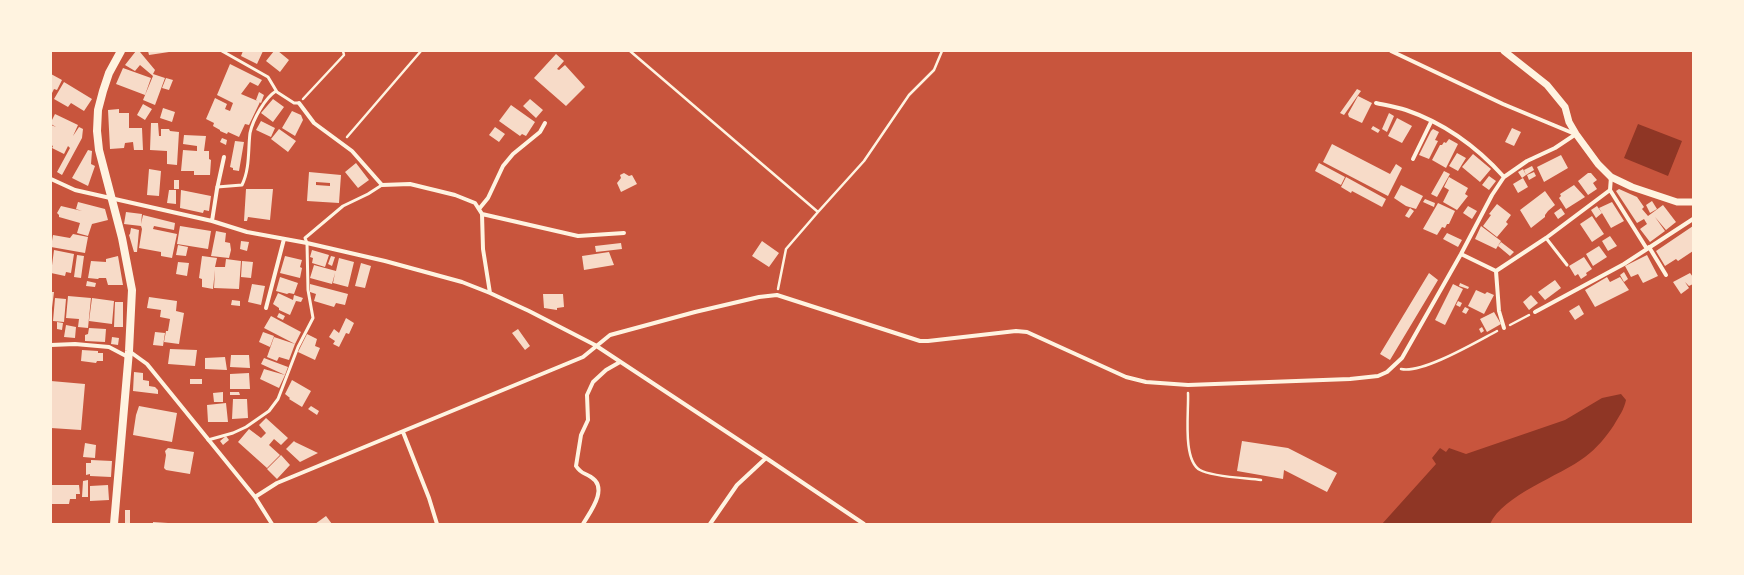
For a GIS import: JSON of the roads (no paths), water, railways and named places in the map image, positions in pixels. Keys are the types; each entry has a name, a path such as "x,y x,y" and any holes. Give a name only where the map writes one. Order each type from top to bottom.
{"main road":[{"path":"114,524 129,354 132,290 125,251 99,150 97,130 98,110 109,73 121,51"}],"street":[{"path":"1391,51 1503,104 1576,134"},
{"path":"1504,51 1547,85 1565,108 1569,122 1576,134 1598,164 1611,177 1632,187 1677,202 1693,202"},
{"path":"299,103 314,123 352,152 382,185 410,184 455,195 475,203 482,214 483,250 490,293"},
{"path":"1376,103 1404,110 1452,131 1484,156 1504,177"},
{"path":"1413,159 1431,122"},
{"path":"478,209 488,198 503,166 513,154 540,132 545,123"},
{"path":"255,497 277,483 583,357 595,345 610,335 688,314 759,297 777,295 920,341 1016,331 1027,332 1126,377 1146,382 1188,385 1350,379 1378,376 1388,372 1402,358 1461,254 1492,195 1504,177 1527,161 1555,148 1576,134"},
{"path":"212,221 217,187 224,157"},
{"path":"1611,177 1610,190 1666,275"},
{"path":"51,179 75,190 212,221 247,232 307,243 385,261 462,282 490,293 595,345 864,524"},
{"path":"1496,272 1546,238 1610,190"},
{"path":"482,214 578,236 624,233"},
{"path":"1535,312 1624,264 1693,219"},
{"path":"266,308 284,239"},
{"path":"1461,254 1496,272"},
{"path":"1496,272 1499,311 1504,328"},
{"path":"51,345 75,344 109,348 129,354 147,364 255,497 272,524"},
{"path":"583,524 597,499 599,492 598,484 591,477 581,473 576,466 581,436 588,420 587,395 593,382 606,370 620,362"},
{"path":"403,432 429,498 437,524"},
{"path":"710,524 737,485 766,458"}],"lane":[{"path":"222,51 268,77 276,91 294,103 299,103"},
{"path":"217,187 242,185 248,158 252,126 258,113 276,91"},
{"path":"208,440 233,433 246,427 269,411 278,399 298,347 313,318 308,290 307,243 305,238 343,206 368,194 382,185"},
{"path":"1546,238 1567,265"}]}
